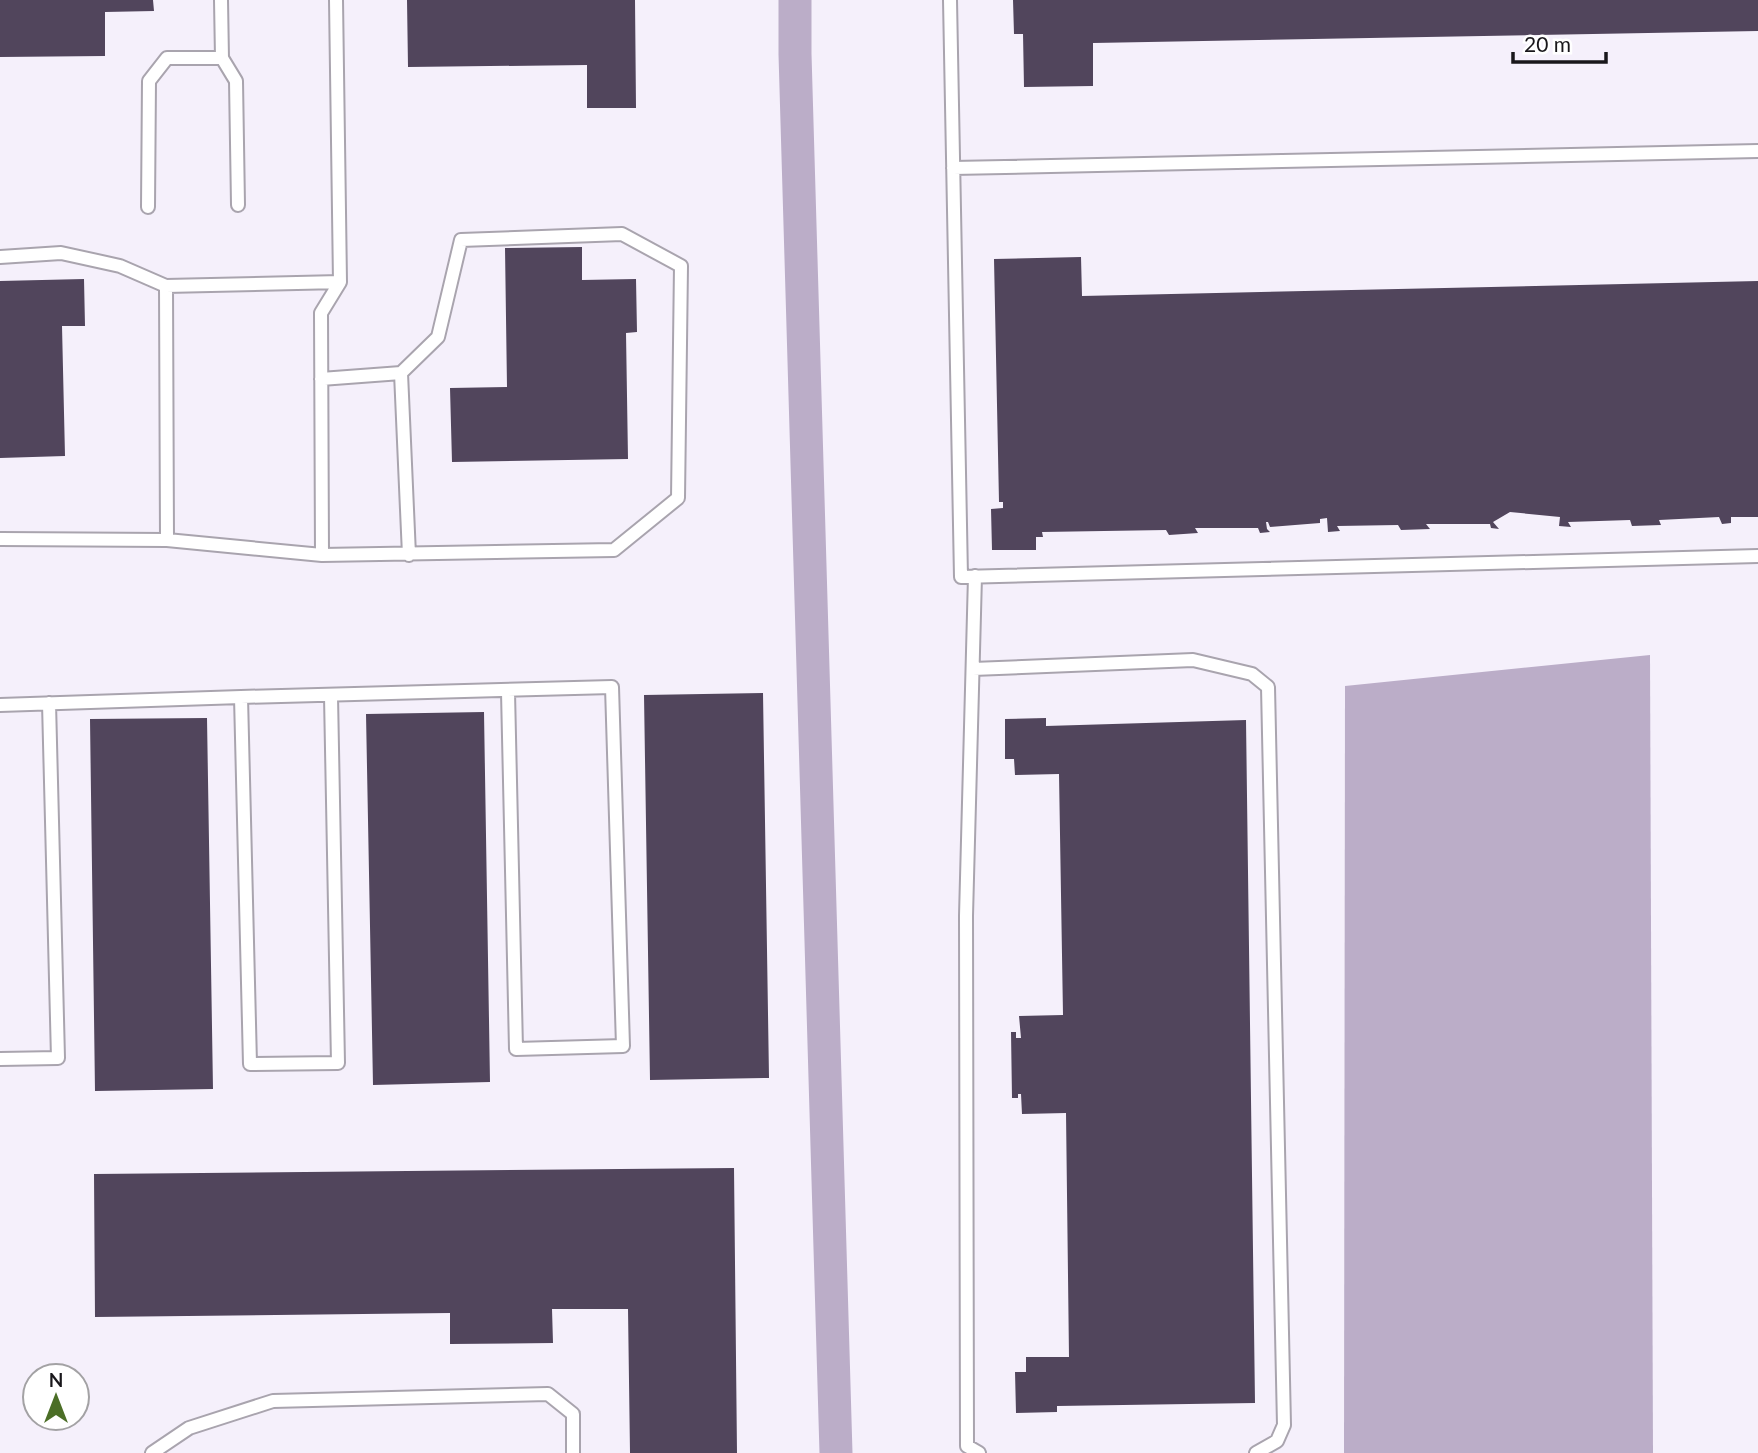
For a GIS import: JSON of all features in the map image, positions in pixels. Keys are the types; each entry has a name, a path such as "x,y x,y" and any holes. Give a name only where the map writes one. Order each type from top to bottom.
{"lane":[{"path":"221,0 222,58 236,81 238,205"},
{"path":"322,555 321,313 340,282 336,0"},
{"path":"950,0 961,577 1758,556"},
{"path":"148,207 149,80 167,58 222,58"},
{"path":"953,168 1758,151"},
{"path":"0,539 167,541 322,555 614,550 678,498 681,266 622,234 461,240 438,337 401,373 321,379"},
{"path":"0,257 61,253 120,266 166,286 340,282"},
{"path":"166,286 167,541"},
{"path":"401,373 409,555"},
{"path":"975,576 966,916 967,1446 979,1453"},
{"path":"972,669 1193,660 1252,674 1268,687 1284,1425 1277,1441 1256,1453"},
{"path":"0,705 612,687 623,1046 516,1049 508,692"},
{"path":"241,697 250,1064 338,1063 331,696"},
{"path":"0,1059 58,1058 50,704"},
{"path":"152,1453 189,1428 273,1401 548,1394 573,1414 573,1453"}],"shaded area":[{"path":"1650,655 1653,1453 1344,1453 1345,686"}],"building":[{"path":"0,0 153,0 154,11 105,12 105,56 0,57"},
{"path":"407,0 635,0 636,108 587,108 587,65 408,67"},
{"path":"1013,0 1758,0 1758,31 1093,43 1093,86 1024,87 1023,34 1014,34"},
{"path":"582,247 582,280 636,279 637,332 626,333 628,459 452,462 450,388 507,387 505,248"},
{"path":"1081,257 1082,296 1758,281 1758,517 1731,517 1731,523 1722,524 1719,517 1659,520 1661,525 1632,526 1630,520 1568,522 1571,527 1559,526 1560,517 1510,512 1493,522 1499,529 1491,528 1490,524 1426,524 1430,529 1401,530 1398,525 1337,526 1340,531 1328,532 1327,518 1320,519 1320,523 1270,527 1266,522 1270,532 1260,533 1258,528 1195,528 1198,533 1169,535 1166,530 1042,532 1043,537 1036,537 1036,550 992,550 991,509 1003,508 1003,502 999,502 994,259"},
{"path":"84,279 85,326 62,326 65,456 0,458 0,281"},
{"path":"763,693 769,1078 650,1080 644,695"},
{"path":"484,712 490,1082 373,1085 366,714"},
{"path":"207,718 213,1089 95,1091 90,719"},
{"path":"1046,718 1046,726 1246,720 1255,1403 1057,1406 1057,1412 1016,1413 1015,1372 1026,1372 1026,1357 1069,1357 1066,1113 1022,1114 1021,1094 1018,1094 1018,1098 1012,1098 1011,1032 1016,1032 1016,1038 1021,1038 1019,1016 1063,1015 1059,774 1015,775 1014,759 1005,759 1005,719"},
{"path":"734,1168 737,1453 630,1453 628,1309 552,1309 553,1343 450,1344 450,1313 95,1317 94,1174"}],"waterway":[{"path":"795,0 836,1453"}]}
